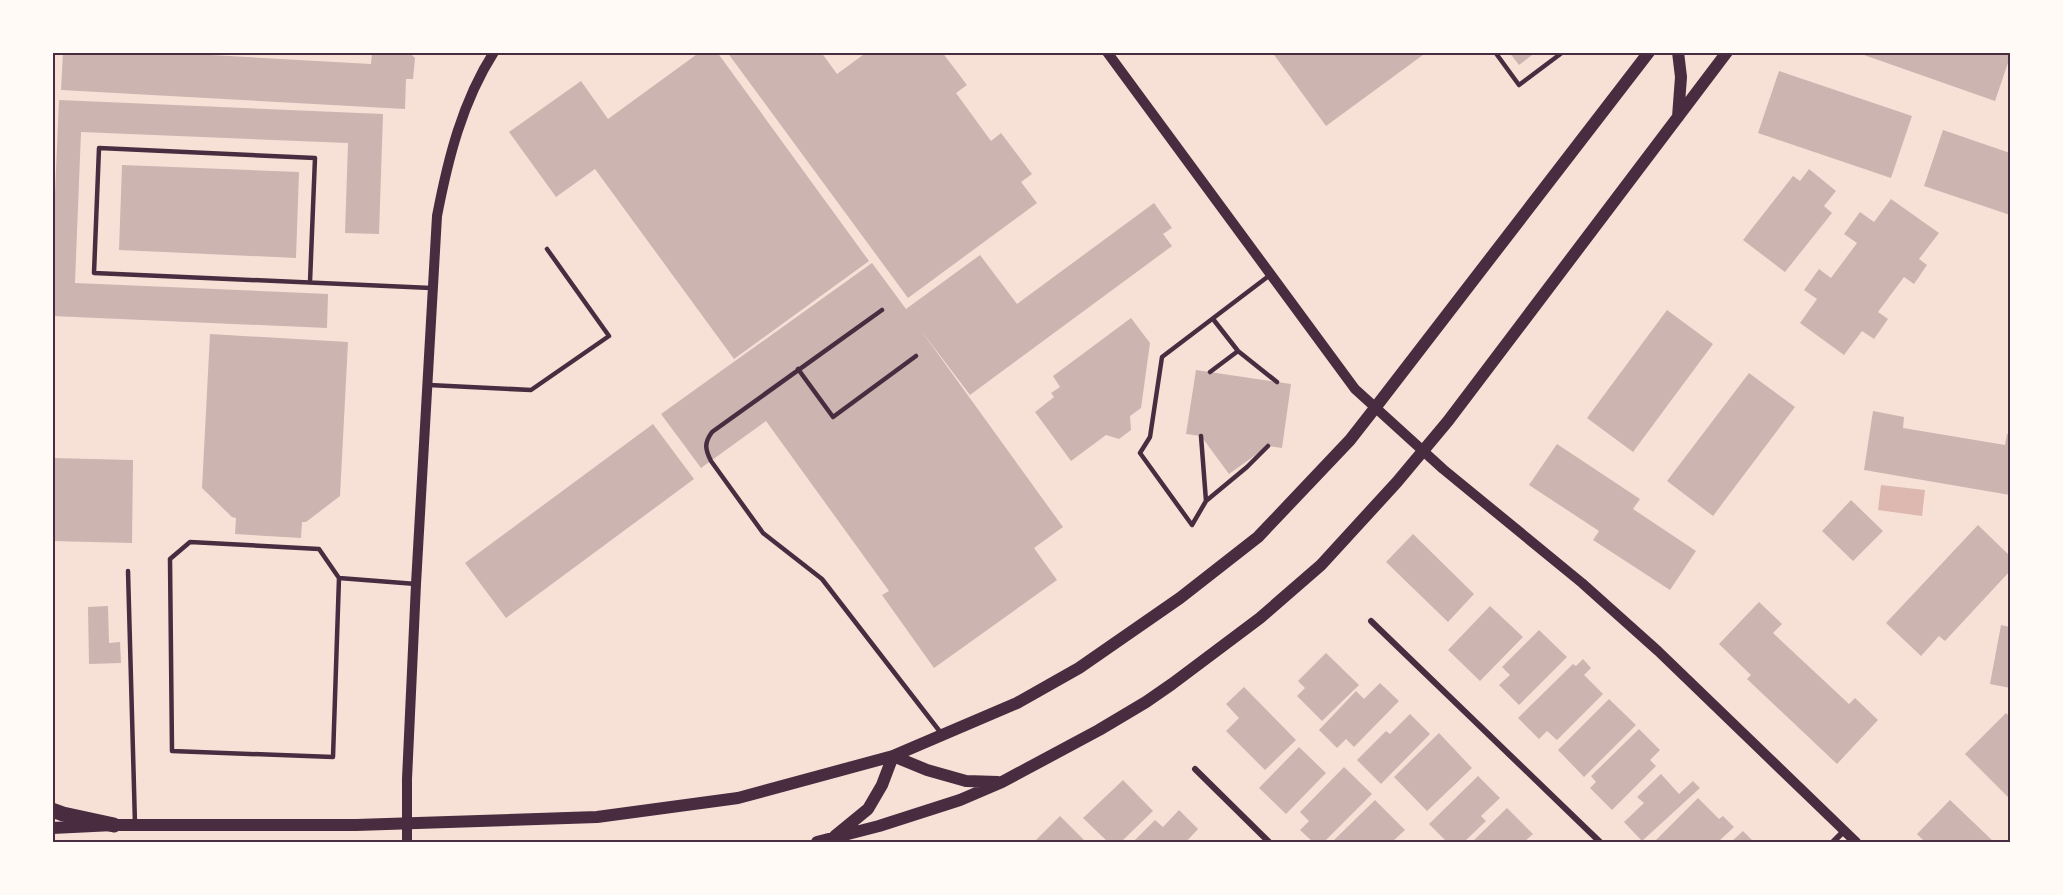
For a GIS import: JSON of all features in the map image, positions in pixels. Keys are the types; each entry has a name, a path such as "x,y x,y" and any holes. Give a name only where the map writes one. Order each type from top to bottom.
{"main road":[{"path":"52,828 114,825 407,824 597,817 738,798 893,756 1017,703 1079,668 1180,598 1258,537 1300,495 1376,408 1649,52"},
{"path":"1678,52 1681,76 1678,118"},
{"path":"817,843 960,800 1002,782 1099,730 1172,684 1260,618 1321,565 1448,421 1727,52"},
{"path":"893,756 927,770 966,781 1002,782"},
{"path":"831,839 868,809 882,785 893,756"},
{"path":"52,810 114,825"}],"street":[{"path":"407,843 406,779 436,216 449,156 465,112 494,52"},
{"path":"1107,52 1354,389 1423,451 1582,583 1658,651 1856,843"},
{"path":"1371,621 1600,843"},
{"path":"1195,769 1269,843"},
{"path":"1833,843 1844,831"}],"lane":[{"path":"1495,52 1518,85 1563,52"},
{"path":"310,282 315,158 99,148 94,273 431,288"},
{"path":"427,385 531,390 609,336 547,249"},
{"path":"1268,446 1206,501 1192,525 1140,453 1150,437 1162,357 1270,275"},
{"path":"882,310 712,432 707,438 705,448 711,461 763,533 822,579 943,735"},
{"path":"1213,319 1238,351 1277,382"},
{"path":"1210,372 1238,351"},
{"path":"798,369 833,417 916,356"},
{"path":"1201,436 1206,501"},
{"path":"190,542 319,549 339,578 333,757 172,751 170,559 190,542"},
{"path":"128,571 135,825"},
{"path":"339,578 416,584"}],"shaded area":[{"path":"1881,485 1925,490 1922,516 1878,510"}],"building":[{"path":"63,52 158,52 371,64 372,52 409,52 415,58 413,79 406,79 405,109 61,90"},
{"path":"700,52 717,52 869,261 734,359 595,169 556,197 509,132 581,81 608,119"},
{"path":"727,52 821,52 837,74 867,52 942,52 967,85 956,93 991,141 1001,133 1032,174 1021,182 1037,203 908,298"},
{"path":"1272,52 1427,52 1326,126"},
{"path":"1509,52 1536,52 1519,65"},
{"path":"1865,52 2010,52 2010,57 1995,101 1864,55"},
{"path":"1779,71 1912,116 1891,178 1758,133"},
{"path":"59,100 383,114 379,234 345,233 348,143 81,132 75,283 328,294 327,328 52,316"},
{"path":"1943,130 2010,153 2010,215 1924,186"},
{"path":"122,165 299,172 296,258 119,250"},
{"path":"1809,169 1836,191 1824,206 1832,213 1785,272 1743,240 1793,176 1800,181"},
{"path":"1891,199 1939,233 1919,259 1927,265 1914,284 1904,277 1878,312 1888,319 1874,339 1862,331 1844,355 1800,323 1817,299 1804,290 1819,269 1831,278 1857,243 1844,234 1860,212 1874,222"},
{"path":"1154,203 1172,228 1163,234 1172,246 970,395 920,329 1063,527 1034,548 1057,580 934,668 882,595 889,591 766,421 701,468 661,414 872,263 906,309 980,255 1017,304"},
{"path":"1667,310 1713,344 1633,452 1587,418"},
{"path":"1131,318 1150,343 1141,408 1130,416 1131,430 1119,439 1106,435 1071,461 1035,412 1054,397 1051,393 1060,387 1053,376"},
{"path":"210,334 348,342 340,496 306,522 302,522 301,538 235,534 236,518 232,517 202,488"},
{"path":"1196,370 1291,384 1282,448 1268,446 1229,474 1201,436 1186,434"},
{"path":"1749,373 1795,407 1713,516 1667,481"},
{"path":"1873,411 1904,417 1903,428 2005,445 2007,434 2010,434 2010,495 1864,470"},
{"path":"653,424 694,479 506,618 465,563"},
{"path":"1557,444 1640,499 1633,509 1696,551 1670,590 1593,540 1599,531 1529,485"},
{"path":"52,458 133,460 132,543 52,541"},
{"path":"1851,500 1883,531 1853,561 1822,531"},
{"path":"1978,525 2010,556 2010,571 1945,641 1939,636 1921,656 1886,623"},
{"path":"1413,534 1474,594 1448,622 1386,562"},
{"path":"1759,602 1782,624 1773,633 1849,704 1855,698 1878,720 1837,764 1747,679 1751,675 1719,644"},
{"path":"108,606 109,643 120,642 121,663 89,664 88,607"},
{"path":"1490,606 1523,637 1480,681 1448,650"},
{"path":"2001,625 2010,627 2010,688 1990,684"},
{"path":"1539,630 1567,657 1519,705 1499,685 1510,675 1502,667"},
{"path":"1326,653 1359,685 1322,721 1297,696 1305,688 1298,681"},
{"path":"1583,659 1591,668 1584,675 1603,694 1557,740 1547,731 1539,739 1518,718 1573,664 1576,666"},
{"path":"1380,683 1399,701 1354,747 1346,739 1337,748 1319,730 1356,691 1364,699"},
{"path":"1244,687 1296,740 1265,770 1226,731 1239,718 1226,704"},
{"path":"1609,699 1636,725 1584,777 1558,750"},
{"path":"2006,713 2010,717 2010,799 1965,754"},
{"path":"1410,714 1430,734 1381,784 1357,760 1386,731 1390,734"},
{"path":"1639,729 1660,750 1650,760 1656,766 1612,810 1590,788 1596,782 1591,776"},
{"path":"1439,733 1472,768 1427,811 1394,777"},
{"path":"1299,747 1326,773 1286,814 1259,788"},
{"path":"1344,767 1372,794 1324,842 1313,842 1300,830 1309,821 1300,812"},
{"path":"1661,774 1679,794 1693,781 1700,788 1642,841 1624,822 1644,803 1637,797"},
{"path":"1478,776 1500,798 1481,816 1486,821 1464,842 1447,842 1429,824"},
{"path":"1123,780 1153,811 1121,842 1108,842 1083,818"},
{"path":"1698,798 1719,819 1723,816 1734,827 1718,842 1654,842"},
{"path":"1375,800 1405,830 1392,842 1332,842"},
{"path":"1950,800 1994,842 1925,842 1917,834"},
{"path":"1507,808 1533,834 1524,842 1472,842"},
{"path":"1179,810 1198,829 1186,842 1133,842 1155,820 1163,827"},
{"path":"1060,816 1086,842 1034,842"},
{"path":"1743,831 1754,842 1731,842"}]}
